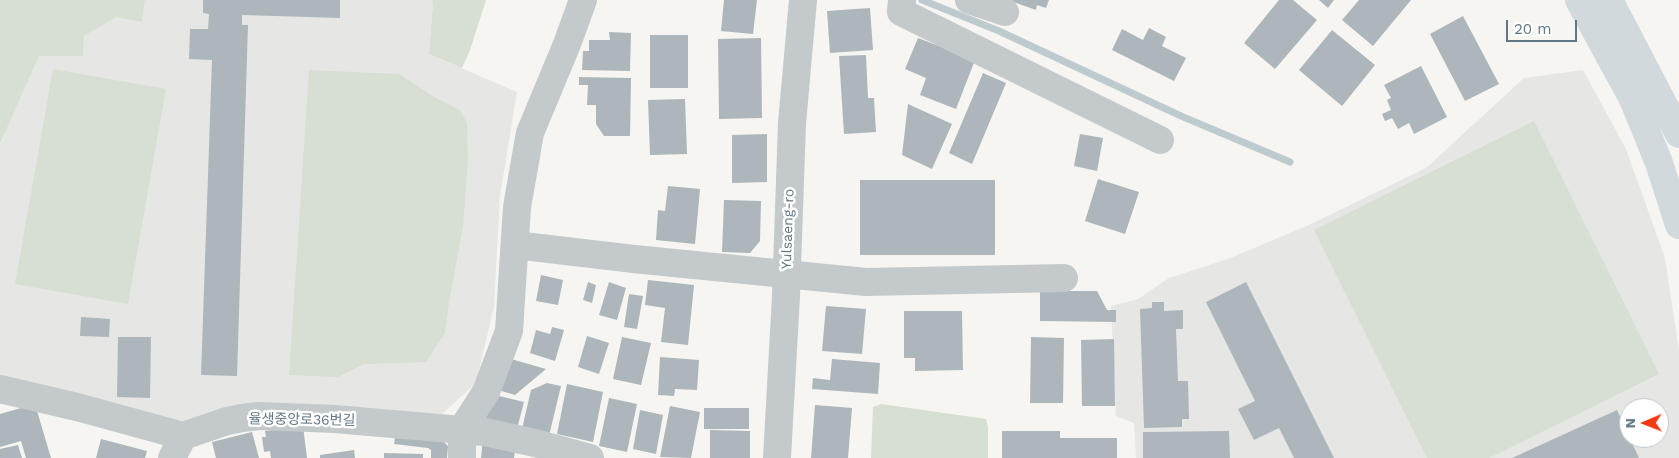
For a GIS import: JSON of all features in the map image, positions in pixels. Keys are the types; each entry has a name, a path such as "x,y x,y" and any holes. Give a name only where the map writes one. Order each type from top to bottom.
{"main road":[{"path":"1579,0 1633,99 1659,163 1679,225"},
{"path":"1609,0 1679,134"}],"street":[{"path":"462,458 462,429 486,392 509,331 517,207 530,133 583,0"},
{"name":"Yulsaeng-ro","path":"777,458 787,274 792,124 803,0"},
{"path":"902,0 901,12 1160,140"},
{"path":"969,0 1005,12"},
{"path":"514,245 866,282 1064,278"},
{"name":"율생중앙로36번길","path":"2,392 77,407 177,447 227,421 259,416 335,419 462,429 510,436 590,458"}],"shaded area":[{"path":"0,0 145,0 142,22 116,17 84,36 83,56 39,56 0,144"},
{"path":"145,0 430,0 433,2 429,54 517,92 500,196 494,307 476,383 440,416 179,424 0,380 0,144 39,55 83,56 84,36 116,16 142,21"},
{"path":"430,0 486,0 470,50 462,68 429,54 433,2"},
{"path":"53,69 166,89 128,304 15,284"},
{"path":"309,70 399,74 436,98 460,110 467,123 468,159 463,227 445,333 426,362 364,364 338,377 289,375"},
{"path":"1583,70 1626,149 1665,258 1679,351 1679,458 1136,458 1134,423 1116,416 1111,306 1138,299 1169,278 1228,259 1311,224 1426,168 1524,78"},
{"path":"1534,121 1659,374 1489,458 1427,458 1314,230"},
{"path":"881,404 986,419 988,428 988,458 871,458 873,407"}],"building":[{"path":"203,0 340,0 340,18 242,15 242,25 248,25 237,376 201,375 212,60 189,59 190,29 208,29 209,14 203,13"},
{"path":"724,0 757,0 753,34 721,31"},
{"path":"1008,0 1049,0 1046,8 1037,5 1036,10"},
{"path":"1279,0 1293,0 1317,20 1275,69 1244,43"},
{"path":"1319,0 1334,0 1328,8"},
{"path":"1359,0 1411,0 1373,46 1342,20"},
{"path":"870,8 873,50 830,53 827,11"},
{"path":"1463,16 1499,84 1465,101 1430,34"},
{"path":"1149,28 1166,37 1162,46 1186,58 1174,81 1112,50 1122,29 1143,40"},
{"path":"1332,30 1375,65 1342,106 1299,70"},
{"path":"609,32 631,33 630,71 582,70 583,51 589,51 589,40 610,40"},
{"path":"650,35 688,35 688,88 650,88"},
{"path":"761,38 762,118 719,119 718,39"},
{"path":"918,38 975,60 956,109 920,95 926,78 905,69"},
{"path":"866,55 868,98 874,98 876,132 844,134 839,56"},
{"path":"1421,66 1447,117 1414,134 1409,123 1398,129 1392,118 1385,121 1382,114 1391,110 1387,100 1391,98 1384,85"},
{"path":"983,73 1006,83 972,164 949,153"},
{"path":"579,77 631,78 630,136 604,136 596,124 596,105 587,105 588,85 579,85"},
{"path":"685,99 687,154 650,155 648,100"},
{"path":"908,104 952,124 932,169 902,155"},
{"path":"767,134 767,182 732,183 732,135"},
{"path":"1080,134 1103,138 1097,171 1074,166"},
{"path":"1098,179 1139,192 1125,234 1085,221"},
{"path":"860,180 995,180 995,255 860,255"},
{"path":"668,186 700,189 695,244 656,240 658,210 665,211"},
{"path":"724,200 761,201 760,241 750,253 722,252"},
{"path":"541,275 563,280 558,305 536,301"},
{"path":"648,280 694,285 688,345 661,342 665,308 645,305"},
{"path":"588,282 596,285 592,303 583,300"},
{"path":"609,282 626,288 617,320 599,315"},
{"path":"1246,282 1334,458 1294,458 1279,428 1254,440 1238,409 1255,401 1206,302"},
{"path":"1040,291 1097,291 1107,310 1116,310 1116,322 1040,321"},
{"path":"629,294 643,296 637,329 624,327"},
{"path":"1152,302 1164,302 1164,311 1183,310 1183,329 1176,329 1178,381 1188,381 1189,419 1182,419 1182,427 1144,428 1140,309 1152,308"},
{"path":"826,306 866,309 862,354 822,351"},
{"path":"904,311 962,311 963,370 915,371 915,358 904,358"},
{"path":"81,317 110,319 109,337 80,336"},
{"path":"552,327 564,330 555,361 530,353 536,330 550,334"},
{"path":"587,336 609,343 599,374 578,367"},
{"path":"118,337 151,337 150,398 117,397"},
{"path":"622,337 651,343 641,385 613,379"},
{"path":"1031,337 1064,338 1063,403 1030,403"},
{"path":"1114,339 1115,406 1082,406 1081,340"},
{"path":"504,357 546,369 515,395 495,389"},
{"path":"660,357 699,360 697,390 675,389 674,396 658,395"},
{"path":"832,359 880,363 878,394 812,389 813,378 830,380"},
{"path":"547,383 561,386 548,440 521,433 531,390"},
{"path":"567,384 603,392 593,442 557,434"},
{"path":"491,394 524,402 516,433 483,425"},
{"path":"609,398 637,404 627,452 599,446"},
{"path":"35,404 51,458 26,458 21,441 0,447 0,414"},
{"path":"815,405 852,408 848,458 811,458"},
{"path":"670,406 700,412 691,458 660,457"},
{"path":"704,408 749,408 749,429 704,429"},
{"path":"640,410 663,415 656,454 633,449"},
{"path":"1617,410 1619,414 1619,448 1634,448 1639,458 1512,458"},
{"path":"303,426 307,458 271,458 270,451 264,452 262,437 266,437 265,431"},
{"path":"396,430 437,435 448,446 447,458 431,458 431,450 428,448 394,444"},
{"path":"710,430 750,431 750,458 710,458"},
{"path":"1002,431 1060,431 1060,438 1117,438 1117,458 1002,458"},
{"path":"1229,431 1230,458 1143,458 1143,432"},
{"path":"252,432 259,458 216,458 212,442"},
{"path":"483,438 516,444 514,458 481,458"},
{"path":"101,439 147,451 145,458 96,458"},
{"path":"18,445 22,458 0,458 0,449"},
{"path":"354,450 355,458 320,458 320,455"},
{"path":"384,453 423,454 423,458 384,458"}],"waterway":[{"path":"922,0 999,31 1181,116 1290,162"}]}
